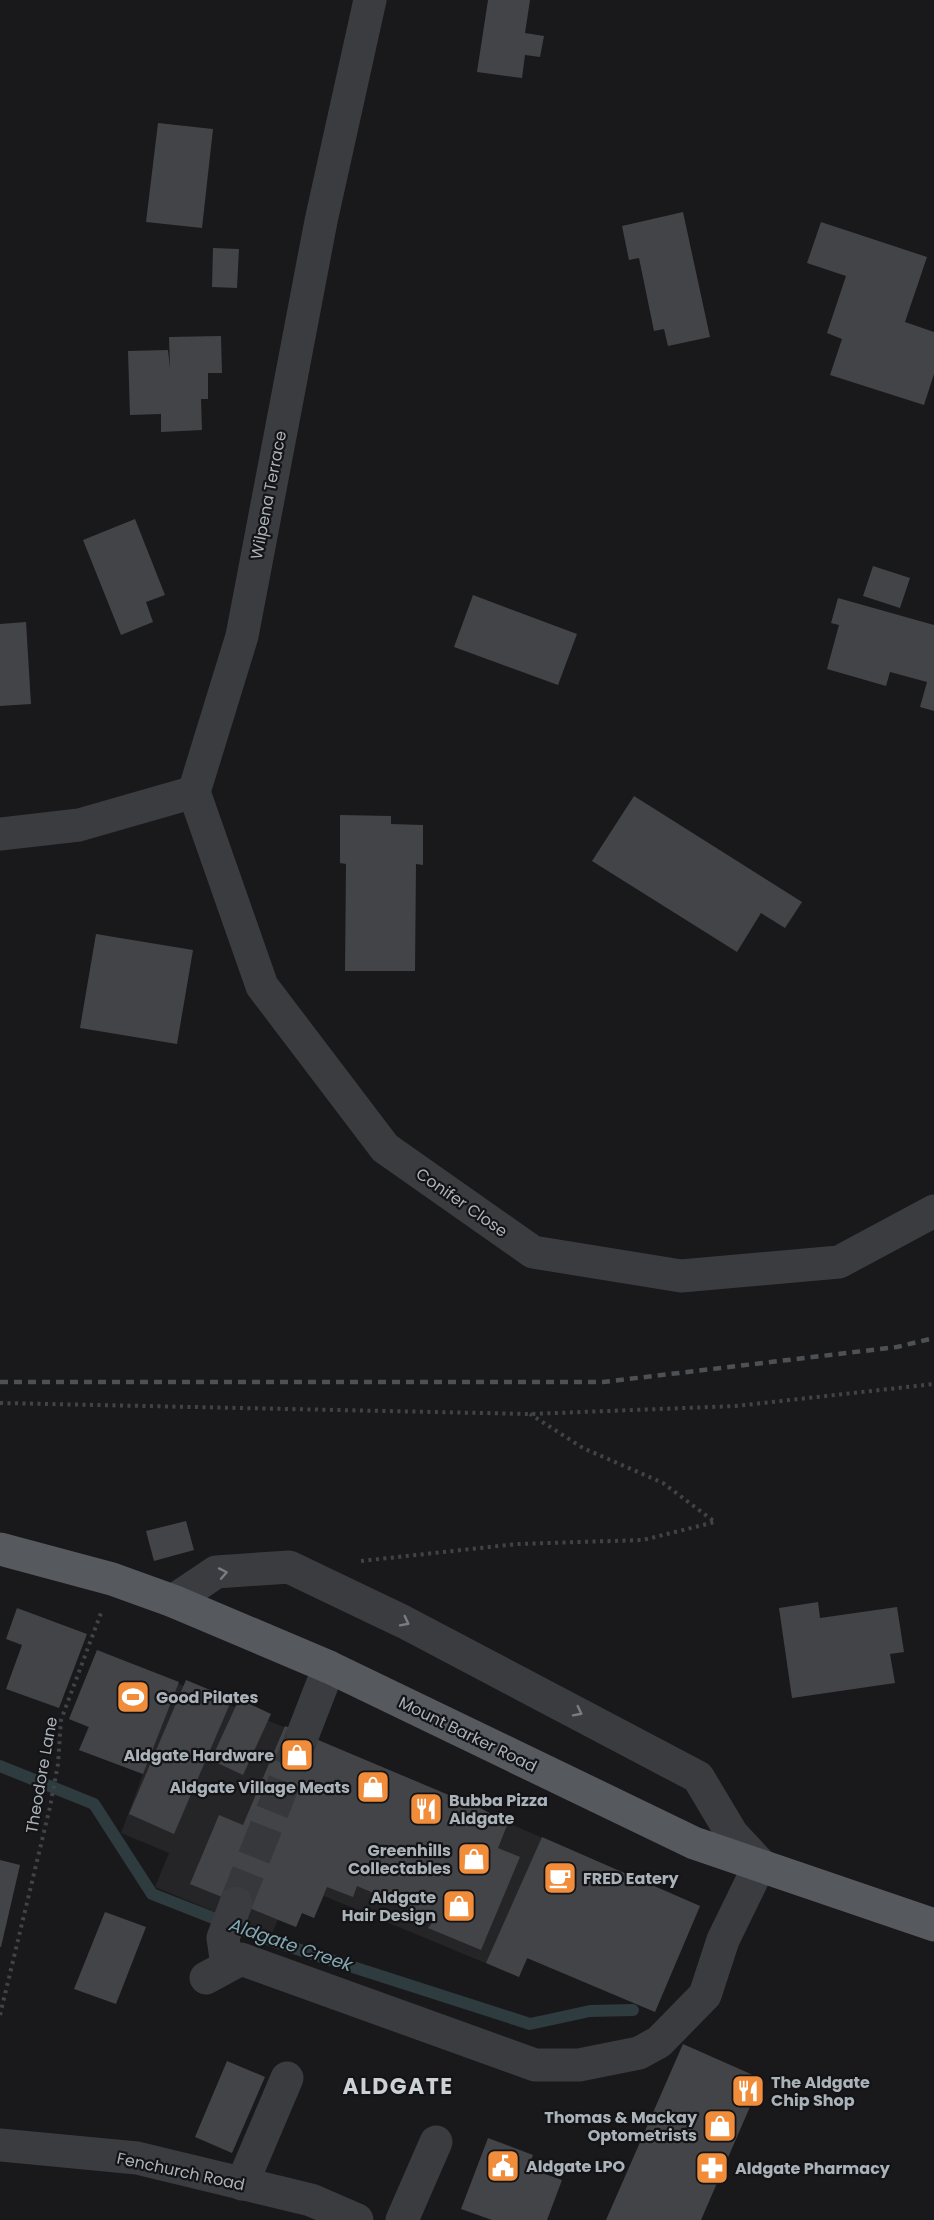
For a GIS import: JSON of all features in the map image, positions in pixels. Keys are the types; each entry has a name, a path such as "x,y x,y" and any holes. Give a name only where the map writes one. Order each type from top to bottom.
{"main road":[{"name":"Mount Barker Road","path":"0,1549 112,1579 173,1602 329,1667 694,1843 934,1925"}],"street":[{"name":"Wilpena Terrace","path":"194,792 242,636 321,221 370,0"},
{"path":"0,834 79,825 194,792"},
{"name":"Conifer Close","path":"194,792 262,986 385,1148 533,1252 681,1276 839,1262 934,1211"},
{"path":"173,1602 216,1572 289,1567 404,1622 698,1777 732,1834 760,1864 723,1940 705,1995 659,2042 639,2053 579,2065 535,2064 241,1959 218,1960 236,1903"},
{"path":"303,1734 329,1667"},
{"path":"242,2184 288,2078"},
{"path":"402,2220 436,2142"},
{"name":"Fenchurch Road","path":"0,2145 140,2146 242,2184 312,2200 357,2220"}],"path":[{"path":"0,1403 530,1414 736,1406 934,1384"},
{"path":"357,1561 517,1544 643,1540 715,1522 663,1483 583,1448 530,1414"},
{"name":"Theodore Lane","path":"0,2015 50,1807 58,1764 62,1720 112,1579"}],"shaded area":[{"path":"97,1650 482,1809 508,1823 700,1906 655,2012 528,1958 519,1977 324,1896 314,1918 302,1913 296,1927 278,1920 271,1935 155,1887 169,1853 121,1833 143,1774 79,1750 88,1727 69,1719"}],"building":[{"path":"488,0 530,0 525,33 544,36 540,57 525,55 522,78 477,72"},
{"path":"158,123 213,129 202,228 146,222"},
{"path":"683,212 710,337 668,346 664,329 654,331 639,258 629,260 622,226"},
{"path":"821,222 927,257 905,322 934,332 934,374 924,405 830,375 842,339 827,333 846,276 807,263"},
{"path":"213,248 239,249 237,288 212,287"},
{"path":"221,336 222,373 208,373 208,399 201,399 202,430 161,432 161,414 130,415 128,351 168,350 170,369 169,337"},
{"path":"135,519 165,595 146,602 153,622 121,635 83,540"},
{"path":"873,566 910,578 900,608 863,596"},
{"path":"473,595 577,634 558,685 454,647"},
{"path":"838,598 934,625 934,711 920,707 927,682 890,672 886,686 827,669 839,625 831,623"},
{"path":"26,622 31,704 0,706 0,624"},
{"path":"634,796 802,902 785,928 761,913 737,952 592,861"},
{"path":"340,815 391,816 391,824 423,825 423,865 416,864 415,971 345,971 346,864 340,863"},
{"path":"96,934 193,950 177,1044 80,1028"},
{"path":"186,1521 194,1550 154,1561 146,1531"},
{"path":"818,1602 820,1618 897,1607 904,1652 890,1654 895,1683 792,1698 779,1608"},
{"path":"17,1608 87,1634 59,1708 6,1689 22,1645 6,1639"},
{"path":"97,1650 179,1682 143,1774 79,1750 89,1727 69,1719"},
{"path":"186,1680 232,1699 174,1834 129,1814"},
{"path":"239,1699 271,1714 243,1775 211,1760"},
{"path":"285,1726 482,1809 508,1823 498,1848 520,1857 481,1950 428,1928 435,1919 357,1886 353,1897 327,1887 314,1918 302,1913 296,1927 190,1884 219,1815 243,1825"},
{"path":"542,1837 700,1906 655,2012 527,1958 519,1977 486,1963"},
{"path":"0,1860 20,1865 1,1947 0,1947"},
{"path":"105,1912 146,1927 116,2004 74,1989"},
{"path":"683,2044 762,2079 701,2220 606,2220"},
{"path":"227,2061 265,2077 232,2153 195,2137"},
{"path":"488,2138 533,2155 528,2168 562,2180 547,2220 492,2220 461,2209"}],"waterway":[{"name":"Aldgate Creek","path":"0,1766 94,1804 152,1894 272,1941 530,2024 590,2011 633,2010"}],"tunnel":[{"path":"236,1903 303,1734"}],"railway":[{"path":"0,1382 603,1382 897,1347 934,1338"}],"place":[{"name":"Good Pilates","path":"133,1697"},
{"name":"Aldgate Hardware","path":"297,1755"},
{"name":"Aldgate Village Meats","path":"373,1787"},
{"name":"Bubba Pizza Aldgate","path":"426,1809"},
{"name":"Greenhills Collectables","path":"474,1859"},
{"name":"FRED Eatery","path":"560,1878"},
{"name":"Aldgate Hair Design","path":"459,1906"},
{"name":"The Aldgate Chip Shop","path":"748,2091"},
{"name":"Thomas & Mackay Optometrists","path":"720,2126"},
{"name":"Aldgate LPO","path":"503,2166"},
{"name":"Aldgate Pharmacy","path":"712,2168"}],"district":[{"name":"ALDGATE","path":"398,2086"}]}
